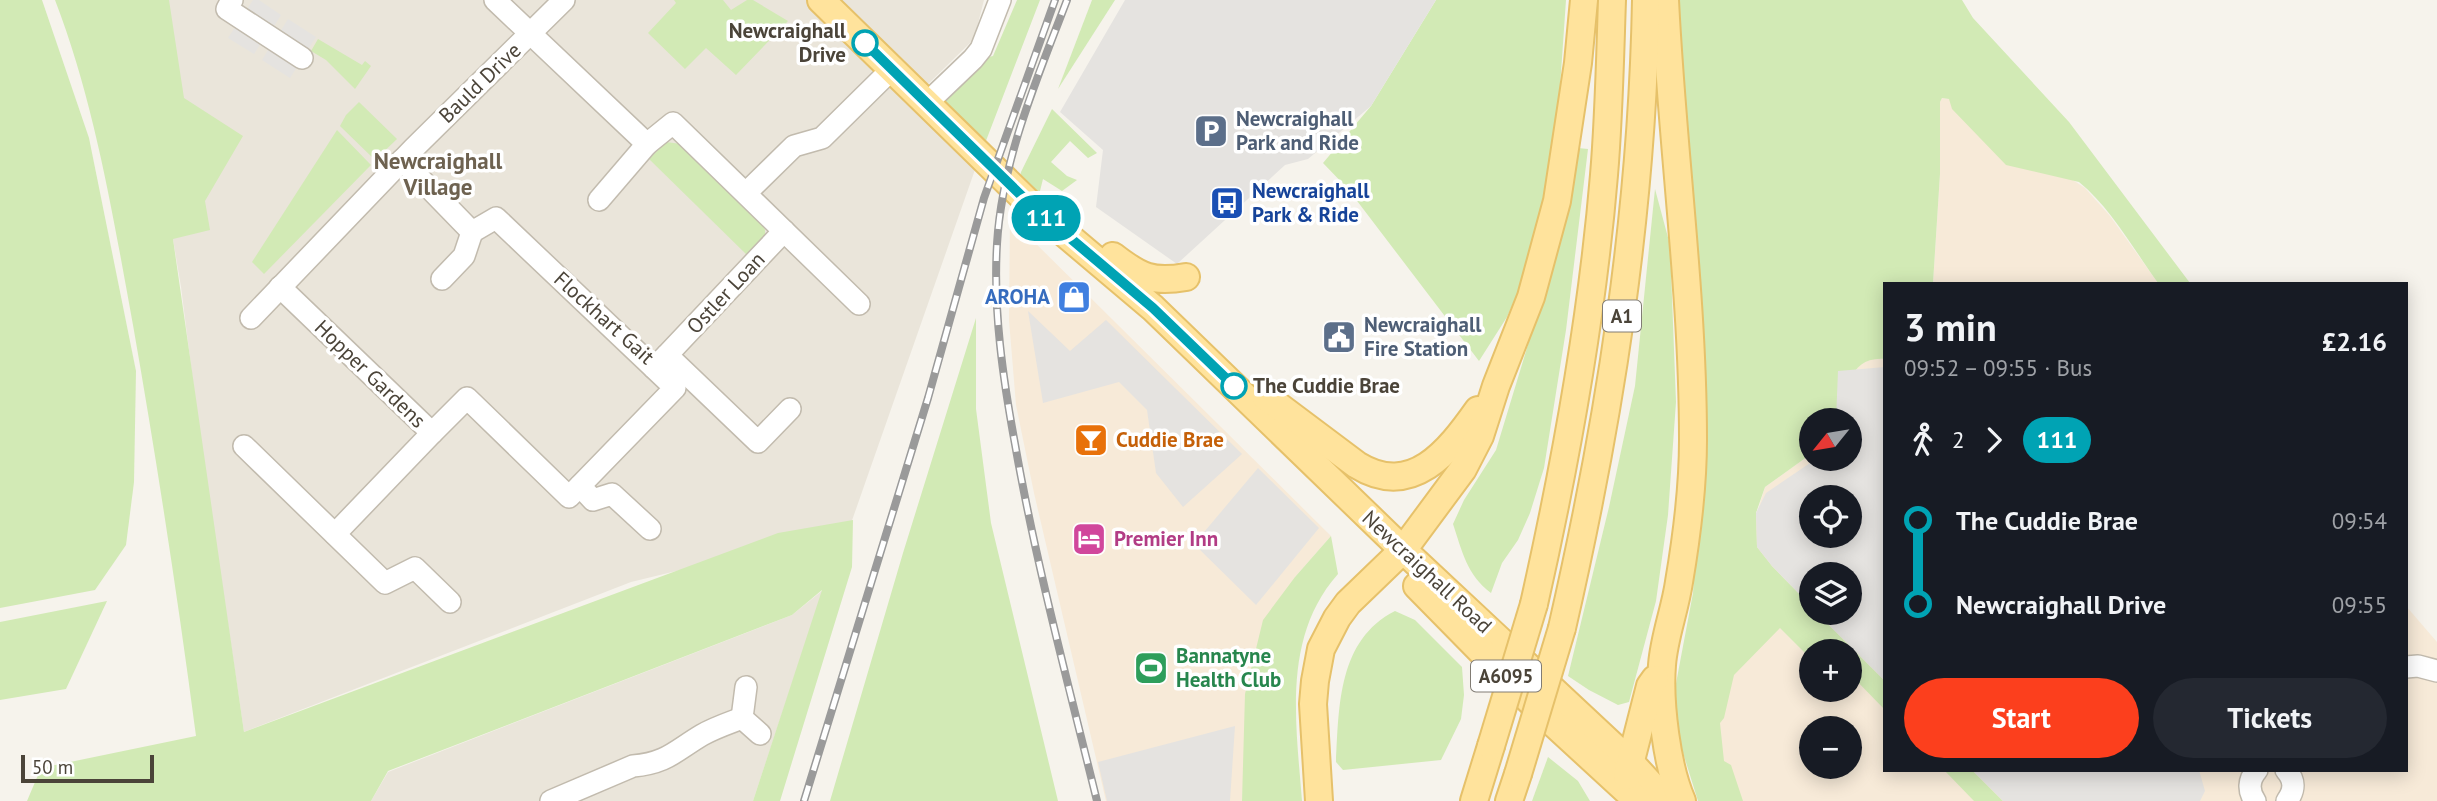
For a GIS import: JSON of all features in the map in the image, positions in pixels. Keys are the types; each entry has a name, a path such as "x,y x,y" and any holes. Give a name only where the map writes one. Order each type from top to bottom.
{"main road":[{"name":"A6095","path":"821,0 927,103"},
{"path":"1319,801 1313,704 1318,661 1337,618 1348,603 1397,555 1463,468 1480,436 1496,386 1531,297 1557,201 1578,63 1584,0"},
{"name":"A1","path":"1474,801 1534,604 1556,508 1588,321 1604,174 1612,0"},
{"name":"A1","path":"1509,801 1562,628 1587,520 1619,338 1640,148 1646,0"},
{"path":"1665,0 1689,311 1693,444 1688,519 1679,586 1662,666 1668,749 1682,801"},
{"name":"Newcraighall Road","path":"927,103 1062,233 1153,308 1279,430 1540,711 1627,797"},
{"path":"1062,233 1089,238 1147,279 1158,281 1186,277"},
{"path":"1208,360 1235,373 1369,473 1384,476 1407,475 1442,456 1496,386"},
{"name":"Newcraighall Road","path":"1397,555 1632,763 1666,801"},
{"path":"1627,797 1650,686 1662,666"}],"street":[{"path":"232,0 227,9 302,58"},
{"path":"495,0 647,144"},
{"name":"Bauld Drive","path":"251,317 402,160 564,0"},
{"path":"927,103 974,59 981,49 1000,0"},
{"path":"746,194 794,146 822,138 892,68"},
{"path":"599,201 647,144 673,122 859,304"},
{"path":"402,160 472,232 464,256 442,279"},
{"name":"Flockhart Gait","path":"472,232 496,218 758,442 790,409"},
{"name":"Ostler Loan","path":"661,361 785,231"},
{"name":"Hopper Gardens","path":"280,287 432,433 467,398 569,497 580,486 593,500 612,494 650,529"},
{"path":"580,486 675,388 661,361"},
{"path":"335,534 432,433"},
{"path":"244,446 385,583 415,568 450,602"},
{"path":"2408,667 2418,666 2437,671"},
{"path":"742,718 746,687"},
{"path":"742,718 760,734"},
{"path":"551,801 600,791 633,765 671,757 703,734 742,718"},
{"path":"2255,801 2249,788 2250,780 2256,772"},
{"path":"2287,801 2293,790 2288,772"}],"shaded area":[{"path":"133,0 984,0 974,39 926,86 984,144 849,529 631,582 244,732 181,287"},
{"path":"253,0 259,0 281,15 273,28 280,32 288,19 316,37 290,78 262,60 271,45 263,40 254,54 228,38"},
{"name":"Newcraighall Park and Ride","path":"1125,0 1436,0 1371,106 1308,159 1285,165 1177,264 1096,207 1103,150 1060,112"},
{"path":"1942,98 1949,99 2085,188 2110,216 2157,282 1933,282 1940,174"},
{"path":"1010,218 1331,536 1295,577 1244,773 1242,801 1106,801 1016,405 1009,320"},
{"path":"1028,311 1070,351 1106,320 1242,454 1183,507 1156,473 1147,410 1119,382 1043,403"},
{"path":"1883,359 1883,772 2408,772 2408,608 2437,642 2437,801 1713,801 1694,717 1765,487 1799,463 1799,471 1862,471 1862,408 1852,408 1854,373 1861,363"},
{"path":"1883,367 1883,679 1862,658 1862,639 1843,639 1829,625 1862,625 1862,562 1799,562 1799,594 1757,547 1756,513 1766,493 1799,471 1862,471 1862,408 1836,408 1838,371"},
{"path":"1258,468 1319,528 1256,605 1194,544"},
{"path":"823,590 753,801 371,801 388,772 792,615"},
{"path":"1235,726 1230,801 1107,801 1098,762"},
{"path":"1974,772 2200,772 2205,791 2200,801 2003,801"}],"green space":[{"path":"0,0 42,0 89,138 136,371 134,482 126,545 95,590 0,608"},
{"path":"55,0 169,0 184,98 243,136 205,201 210,230 173,239 244,732 778,533 853,520 852,567 780,801 753,801 822,590 792,615 388,771 371,801 27,801 41,768 196,736 159,479 118,243 92,120"},
{"path":"674,0 723,0 731,10 747,0 753,0 788,21 736,75 706,48 685,69 648,33 676,3"},
{"path":"1017,0 1040,0 984,146 945,111 940,92 976,60 993,56"},
{"path":"1092,0 1115,0 1058,89"},
{"path":"1436,0 1566,0 1558,116 1535,252 1507,317 1479,361 1348,189 1323,163 1371,106"},
{"path":"1673,0 1962,0 1973,18 2069,122 2189,282 2157,282 2091,192 2079,182 2006,165 1952,109 1949,99 1942,98 1933,282 1883,282 1883,359 1863,363 1856,370 1841,408 1799,408 1799,463 1765,487 1756,513 1757,547 1799,594 1799,625 1829,625 1843,639 1799,639 1799,647 1780,628 1734,675 1724,718 1720,723 1724,761 1731,765 1743,801 1698,801 1675,727 1674,694 1693,593 1701,460"},
{"path":"318,39 362,65 365,61 371,66 355,89 326,60 311,51"},
{"path":"359,102 397,139 375,160 340,126 346,115"},
{"path":"1052,109 1097,153 1088,158 1070,141 1051,162 1067,176 1077,180 1062,191 1043,179 1038,199 1019,181"},
{"path":"337,130 371,165 264,274 252,262"},
{"path":"666,142 681,144 763,225 765,240 748,256 649,159"},
{"path":"1578,148 1588,149 1566,330 1544,468 1530,513 1518,540 1502,563 1491,593 1471,570 1453,524 1464,500 1496,450 1554,259"},
{"path":"1655,189 1670,245 1676,402 1668,515 1656,601 1629,702 1618,705 1568,676 1635,386"},
{"path":"976,318 976,409 991,523 1058,801 830,801 903,553"},
{"path":"1331,536 1338,574 1320,599 1308,625 1300,653 1296,712 1302,801 1242,801 1245,694 1263,620 1295,577"},
{"path":"107,601 66,689 0,700 0,622"},
{"path":"1395,611 1415,620 1462,667 1464,695 1461,719 1441,760 1343,770 1336,762 1338,719 1345,676 1362,639 1376,624"},
{"path":"1862,658 1883,679 1883,708 1862,686"},
{"path":"1548,757 1578,781 1590,801 1532,801"},
{"path":"1946,772 1974,772 2003,801 1974,801"}],"railway":[{"path":"804,801 928,398 984,198 1055,0"},
{"path":"1067,0 1013,150 1000,212 996,294 1003,370 1023,489 1097,801"}],"bus line":[{"name":"111","path":"865,43 1031,205 1153,308 1234,386"}],"place":[{"name":"Newcraighall Drive","path":"865,43"},
{"name":"Newcraighall Park and Ride","path":"1211,131"},
{"name":"Newcraighall Park & Ride","path":"1227,203"},
{"name":"AROHA","path":"1074,297"},
{"name":"Newcraighall Fire Station","path":"1339,337"},
{"name":"The Cuddie Brae","path":"1234,386"},
{"name":"Cuddie Brae","path":"1091,440"},
{"name":"Premier Inn","path":"1089,539"},
{"name":"Bannatyne Health Club","path":"1151,668"}],"district":[{"name":"Newcraighall Village","path":"438,174"}]}
